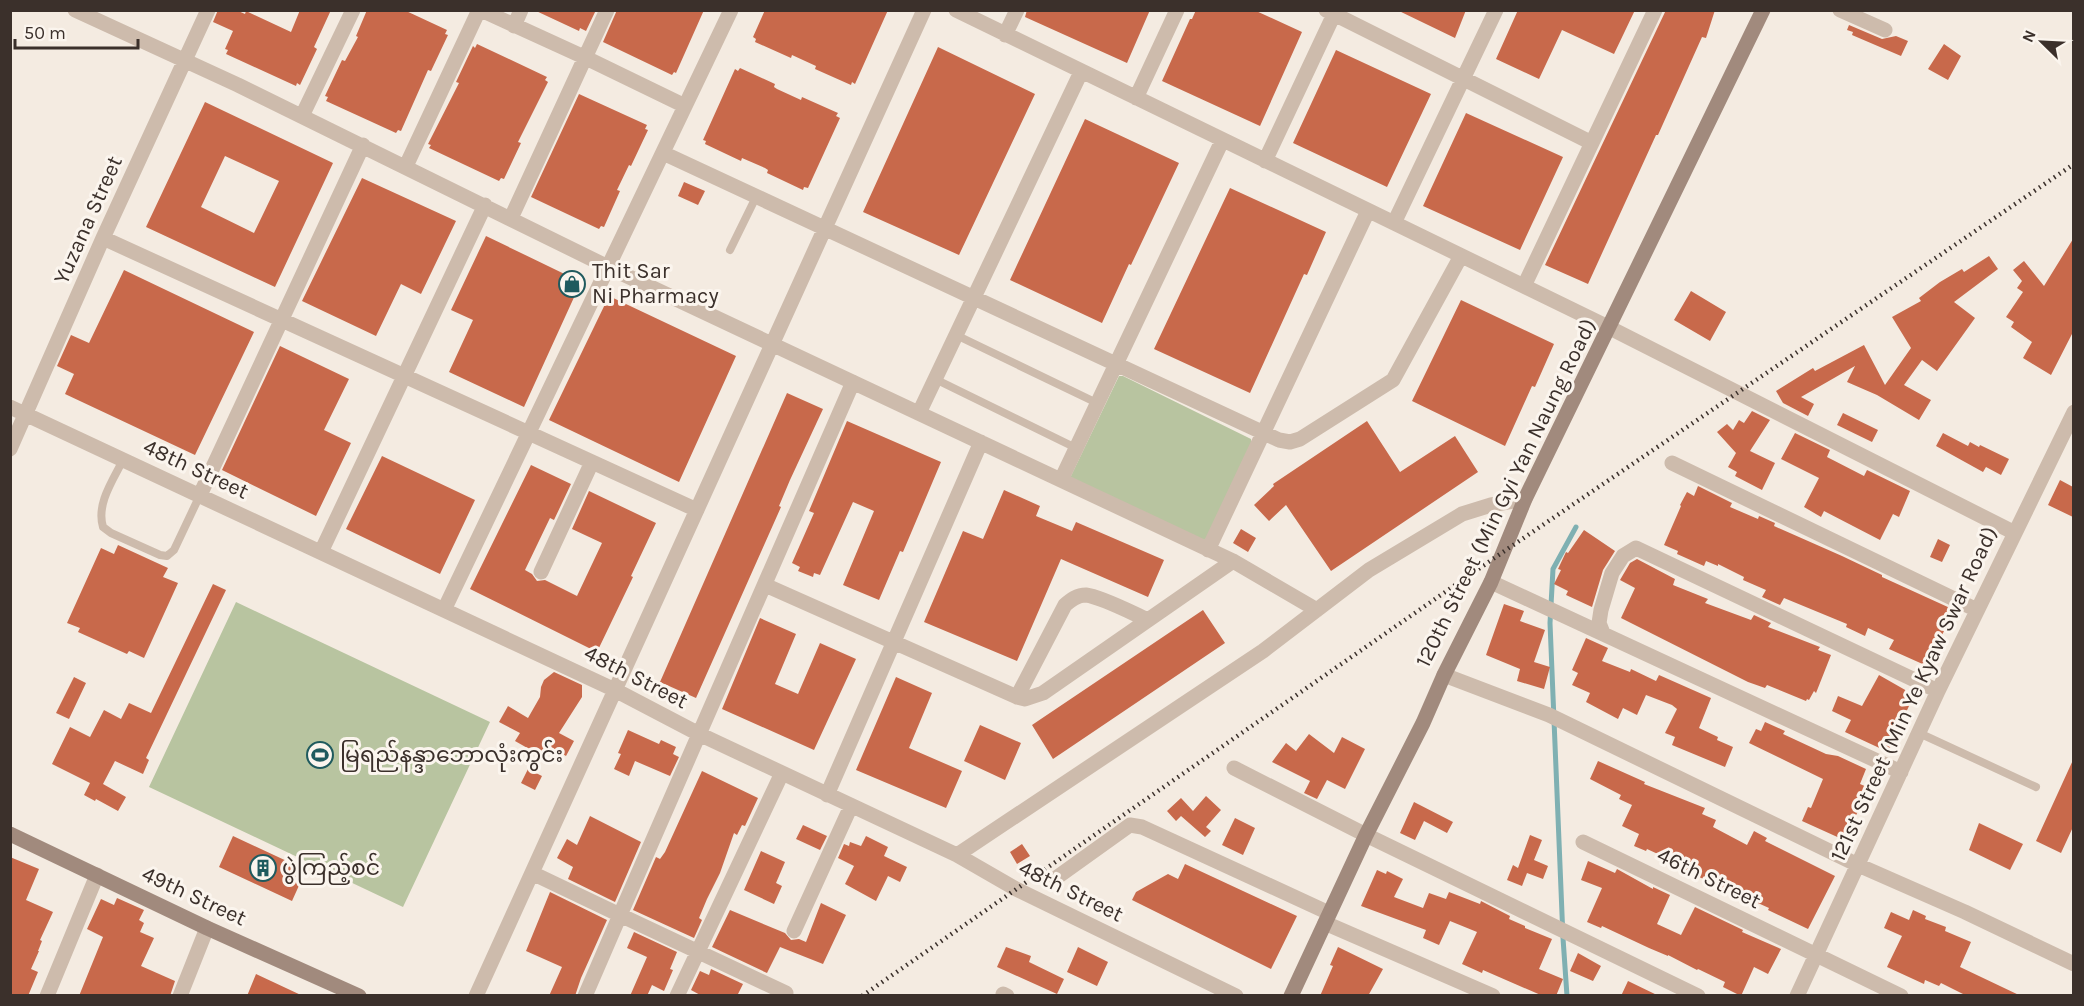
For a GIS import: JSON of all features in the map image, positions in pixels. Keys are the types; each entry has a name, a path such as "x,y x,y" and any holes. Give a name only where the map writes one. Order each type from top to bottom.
{"street":[{"path":"75,10 363,145 608,267 1233,561 1317,610"},
{"name":"Yuzana Street","path":"10,449 208,10"},
{"path":"302,116 353,10"},
{"path":"405,166 480,10 685,106"},
{"path":"514,26 521,10"},
{"path":"511,218 607,10"},
{"path":"444,610 731,10"},
{"path":"476,996 924,10"},
{"path":"956,10 1610,328 2014,533"},
{"path":"1005,35 1017,10"},
{"path":"1136,98 1177,10"},
{"path":"1394,223 1496,10"},
{"path":"1524,286 1655,10"},
{"name":"120th Street (Min Gyi Yan Naung Road)","path":"1291,996 1366,835 1491,582 1526,500 1763,10"},
{"path":"1840,10 1885,30"},
{"path":"1264,161 1332,12 1592,142"},
{"path":"919,413 1081,72"},
{"path":"1061,480 1222,141"},
{"path":"200,495 363,145"},
{"path":"663,153 1279,440 1290,442 1300,439 1388,385 1399,372 1461,256"},
{"path":"321,552 485,205"},
{"path":"1208,550 1368,211"},
{"path":"104,238 697,510"},
{"path":"585,996 853,382"},
{"name":"48th Street","path":"10,407 615,690 699,734 957,855 1016,890 1236,996"},
{"name":"121st Street (Min Ye Kyaw Swar Road)","path":"1797,996 2014,533 2069,434 2073,412"},
{"path":"827,795 981,442"},
{"path":"542,572 592,462"},
{"path":"1672,463 1977,610"},
{"path":"957,855 1255,657 1369,570 1462,514 1491,505 1526,500"},
{"path":"1603,633 1599,623 1612,573 1623,556 1636,548 1938,691"},
{"path":"765,585 1025,699 1043,693 1233,561"},
{"path":"1491,582 1900,772"},
{"path":"1017,697 1065,605 1077,597 1084,595 1095,597 1148,620"},
{"path":"1444,675 1550,715 1858,865 1965,912 2073,964"},
{"path":"1234,768 1366,835 1698,996"},
{"path":"677,996 782,773"},
{"path":"794,931 851,806"},
{"path":"1056,878 1131,825 1142,827 1493,996"},
{"name":"49th Street","path":"10,834 207,928 355,995"},
{"name":"46th Street","path":"1583,842 1900,996"},
{"path":"532,873 785,994"},
{"path":"47,996 97,875"},
{"path":"180,996 207,928"}],"lane":[{"path":"730,250 756,196"},
{"path":"956,335 1097,403"},
{"path":"935,379 1076,448"},
{"path":"123,460 102,504 100,514 103,527 111,533 167,556 174,550 200,495"},
{"path":"1919,733 2036,787"}],"green space":[{"path":"1119,376 1251,439 1206,539 1203,540 1070,478"},
{"name":"မြရည်နန္ဒာဘောလုံးကွင်း","path":"236,602 490,722 403,907 149,787"}],"building":[{"path":"218,10 236,10 245,14 246,11 291,32 300,10 331,10 314,47 317,49 300,85 297,83 296,86 226,54 228,50 225,49 233,31 213,22"},
{"path":"367,10 404,10 447,30 445,34 448,35 431,71 428,70 401,131 398,130 396,133 326,101 328,97 325,96 342,60 345,61 358,37 356,36"},
{"path":"534,10 596,10 586,31 580,28 579,31"},
{"path":"617,10 704,10 676,73 672,75 603,42"},
{"path":"765,10 888,10 855,84 852,82 851,85 815,69 816,66 792,55 791,58 755,42 756,39 753,37"},
{"path":"1027,10 1150,10 1127,63 1025,17"},
{"path":"1196,10 1254,10 1302,32 1260,126 1162,81"},
{"path":"1397,10 1466,10 1455,38"},
{"path":"1518,10 1635,10 1614,54 1562,30 1539,79 1496,59"},
{"path":"1666,10 1715,10 1706,38 1702,37 1588,284 1545,265"},
{"path":"1849,25 1882,39 1896,36 1908,41 1901,56 1852,35 1853,32 1847,30"},
{"path":"477,44 547,77 545,80 548,82 518,142 521,143 504,179 501,178 499,181 429,148 431,145 428,144 459,83 456,82 473,46 475,48"},
{"path":"1944,44 1961,56 1948,80 1928,69"},
{"path":"938,47 1035,94 959,255 863,212"},
{"path":"1336,50 1431,94 1387,187 1293,143"},
{"path":"740,68 775,84 774,87 777,89 838,113 836,116 840,118 808,188 804,187 803,190 767,173 768,170 765,168 742,158 741,161 705,144 706,141 703,140 735,69 738,71"},
{"path":"579,94 647,125 645,129 648,130 617,190 620,191 604,227 601,226 599,229 531,197"},
{"path":"205,102 333,163 275,287 146,227","holes":["225,156 279,181 254,233 201,207"]},
{"path":"1466,113 1563,157 1520,250 1423,206"},
{"path":"1085,119 1179,163 1102,323 1010,280"},
{"path":"362,178 456,221 421,294 401,284 376,336 302,301"},
{"path":"684,182 705,191 698,205 678,196"},
{"path":"1230,188 1326,232 1307,275 1304,274 1250,393 1154,349"},
{"path":"486,236 581,282 524,407 449,372 473,320 451,310"},
{"path":"2073,239 2073,332 2051,375 2023,358 2032,342 2011,327 2014,322 2006,317 2023,292 2017,288 2022,281 2013,270 2024,261 2044,286"},
{"path":"1989,256 1998,269 1954,302 1975,318 1937,371 1922,360 1904,385 1931,400 1919,420 1877,395 1847,382 1855,366 1801,397 1814,404 1808,416 1783,403 1776,391 1813,368 1815,371 1864,345 1885,385 1911,348 1892,317 1921,301 1919,298 1940,282 1962,269 1964,272"},
{"path":"124,270 254,332 195,455 65,394 74,374 57,366 71,335 89,343"},
{"path":"1691,291 1726,312 1710,341 1674,320"},
{"path":"609,296 736,356 679,482 549,420"},
{"path":"1461,300 1554,344 1505,446 1412,401"},
{"path":"280,346 349,379 324,430 351,443 316,516 222,470"},
{"path":"787,393 823,409 696,698 660,682"},
{"path":"1752,411 1770,420 1750,451 1775,463 1762,490 1735,476 1737,472 1728,467 1736,453 1717,432 1727,424 1733,430 1739,420 1744,423"},
{"path":"1843,413 1878,430 1872,442 1837,425"},
{"path":"847,421 941,462 903,552 900,551 879,600 843,585 874,511 853,502 820,575 814,573 813,577 798,571 800,567 792,563 814,513 809,511"},
{"path":"1367,421 1400,472 1455,436 1478,472 1331,571 1286,505 1269,521 1254,505 1274,486 1273,484"},
{"path":"1795,433 1830,450 1827,457 1864,476 1867,470 1910,491 1899,517 1893,514 1880,540 1824,511 1821,517 1804,507 1819,478 1781,459"},
{"path":"1943,433 1968,446 1970,442 1979,447 1980,445 2009,459 2001,475 1986,467 1983,472 1936,446"},
{"path":"382,456 475,500 440,574 346,529"},
{"path":"531,465 571,484 554,520 550,518 525,570 537,581 545,580 577,596 602,543 572,529 589,491 656,523 597,652 470,589"},
{"path":"2060,480 2073,487 2073,517 2048,505"},
{"path":"1698,486 1732,503 1730,507 1758,519 1759,516 1775,523 1774,526 1950,608 1940,630 1944,631 1927,666 1889,649 1894,640 1868,628 1865,636 1846,627 1847,624 1784,598 1780,605 1762,597 1766,590 1743,580 1744,577 1718,564 1718,566 1706,561 1704,566 1677,554 1678,551 1664,545 1687,492 1694,496"},
{"path":"1004,490 1040,506 1036,516 1072,531 1076,522 1164,560 1148,597 1061,559 1017,661 924,622 963,531 983,539"},
{"path":"1241,529 1256,538 1248,552 1233,543"},
{"path":"1584,530 1615,551 1603,570 1592,607 1566,595 1568,591 1554,584 1566,552 1568,553"},
{"path":"1938,539 1950,545 1942,562 1930,557"},
{"path":"118,545 168,568 163,577 178,583 144,658 129,651 127,654 78,632 80,628 67,623 101,548 114,554"},
{"path":"1637,559 1675,579 1673,585 1708,599 1705,603 1751,620 1754,615 1771,623 1768,627 1820,647 1818,650 1831,655 1816,693 1814,691 1806,701 1767,685 1765,688 1748,682 1621,618 1635,588 1620,580 1630,563"},
{"path":"213,584 226,590 146,758 149,760 143,774 115,761 103,784 126,797 118,811 84,795 90,783 52,764 70,727 90,737 104,710 121,719 129,703 151,713"},
{"path":"1504,604 1524,611 1520,621 1545,630 1534,662 1550,667 1544,689 1517,681 1520,669 1486,655"},
{"path":"1203,610 1225,643 1053,759 1032,725"},
{"path":"760,618 796,634 775,684 798,694 820,643 856,659 814,750 722,709"},
{"path":"1586,638 1608,648 1602,661 1630,672 1631,669 1656,681 1659,675 1711,698 1699,728 1733,747 1725,767 1672,745 1675,737 1665,733 1677,709 1672,705 1646,695 1637,715 1623,708 1618,719 1586,702 1590,693 1572,685 1578,673 1572,670"},
{"path":"554,672 582,685 582,697 559,733 574,741 566,756 551,747 545,758 515,741 520,733 499,722 508,706 528,718 540,697 544,680"},
{"path":"1879,675 1914,695 1888,752 1845,732 1851,720 1832,711 1838,696 1862,706"},
{"path":"74,677 86,683 69,719 56,713"},
{"path":"896,677 932,693 909,748 962,771 946,808 856,770"},
{"path":"1765,722 1785,731 1783,734 1866,769 1860,784 1867,787 1844,840 1802,821 1808,807 1811,808 1823,779 1749,743 1756,729 1761,731"},
{"path":"980,725 1021,743 1005,780 964,761"},
{"path":"628,730 659,744 661,740 676,747 673,754 679,757 670,776 635,761 629,776 614,769"},
{"path":"1309,734 1334,753 1342,737 1365,749 1345,789 1327,780 1317,799 1304,793 1310,781 1272,762 1286,743 1296,751"},
{"path":"2073,760 2073,827 2061,853 2036,841"},
{"path":"1598,761 1645,782 1644,784 1705,808 1702,814 1716,820 1713,827 1747,845 1754,831 1767,838 1765,841 1835,876 1808,929 1768,910 1769,908 1726,885 1725,889 1684,870 1686,867 1647,849 1646,851 1634,846 1639,834 1622,826 1632,805 1619,799 1621,795 1590,779"},
{"path":"528,769 542,776 535,790 521,783"},
{"path":"702,771 758,798 745,826 742,825 737,835 734,833 720,873 699,918 702,920 694,938 633,910 656,857 660,859 665,852"},
{"path":"1206,796 1221,810 1206,827 1211,831 1205,837 1181,816 1176,821 1167,811 1181,798 1193,811"},
{"path":"1414,802 1453,822 1447,833 1424,821 1415,840 1400,833"},
{"path":"590,816 641,842 615,902 568,879 573,867 557,858 567,839 577,845"},
{"path":"1235,818 1255,828 1243,855 1222,845"},
{"path":"1979,823 2023,844 2010,870 1969,850"},
{"path":"803,825 827,836 820,850 796,839"},
{"path":"1530,835 1542,840 1534,860 1548,866 1543,879 1527,873 1522,886 1507,880 1513,865 1518,868"},
{"name":"ပွဲကြည့်စင်","path":"233,836 306,870 292,901 219,867"},
{"path":"866,836 888,847 884,856 907,867 900,882 888,876 876,901 845,884 854,866 838,858 844,844 849,846 850,842 861,846"},
{"path":"1022,844 1030,856 1017,864 1010,852"},
{"path":"761,851 785,862 776,883 782,886 774,904 744,890"},
{"path":"10,857 39,869 26,900 53,912 40,940 42,941 39,951 31,969 38,972 28,996 10,996"},
{"path":"1588,861 1615,873 1617,869 1653,889 1653,887 1670,895 1657,924 1681,935 1695,907 1743,930 1742,932 1781,949 1768,974 1754,967 1741,996 1723,987 1725,982 1698,969 1602,926 1601,928 1587,922 1602,888 1581,880"},
{"path":"1185,864 1297,916 1271,969 1132,900 1136,892 1168,874 1178,879"},
{"path":"1377,870 1386,874 1387,871 1403,879 1394,897 1423,908 1429,893 1446,899 1449,892 1480,904 1481,901 1510,916 1509,919 1525,928 1552,939 1539,969 1563,979 1556,996 1543,996 1483,970 1482,973 1462,964 1477,932 1450,921 1439,945 1423,938 1426,930 1361,906"},
{"path":"550,892 607,920 575,996 549,996 562,967 526,951"},
{"path":"117,898 144,910 139,920 144,923 140,932 154,938 141,966 175,981 170,996 79,996 103,937 87,929 101,899 114,905"},
{"path":"821,903 846,915 823,964 780,947 767,973 712,947 730,910 785,933 791,940 799,939 806,942"},
{"path":"1913,910 1926,916 1925,919 1946,927 1945,931 1971,942 1960,967 2021,996 1967,996 1941,983 1939,986 1925,980 1924,984 1887,967 1902,936 1884,928 1891,912 1909,920"},
{"path":"634,932 677,952 670,969 673,970 664,991 652,985 647,996 630,996 647,957 627,948"},
{"path":"1006,947 1031,956 1029,962 1064,979 1057,994 997,967"},
{"path":"1078,947 1108,962 1097,986 1067,972"},
{"path":"1338,947 1383,969 1368,996 1320,996 1333,966 1330,965"},
{"path":"1578,953 1601,966 1593,981 1570,971"},
{"path":"711,969 743,984 737,996 702,996 691,990 700,971 709,975"},
{"path":"256,974 303,996 247,996"},
{"path":"1628,981 1659,996 1621,996"}],"waterway":[{"path":"1567,996 1550,623 1553,569 1576,527"}],"railway":[{"path":"862,996 1503,552 2074,164"}],"place":[{"name":"Thit Sar Ni Pharmacy","path":"572,284"},
{"name":"မြရည်နန္ဒာဘောလုံးကွင်း","path":"320,755"},
{"name":"ပွဲကြည့်စင်","path":"263,868"}]}
